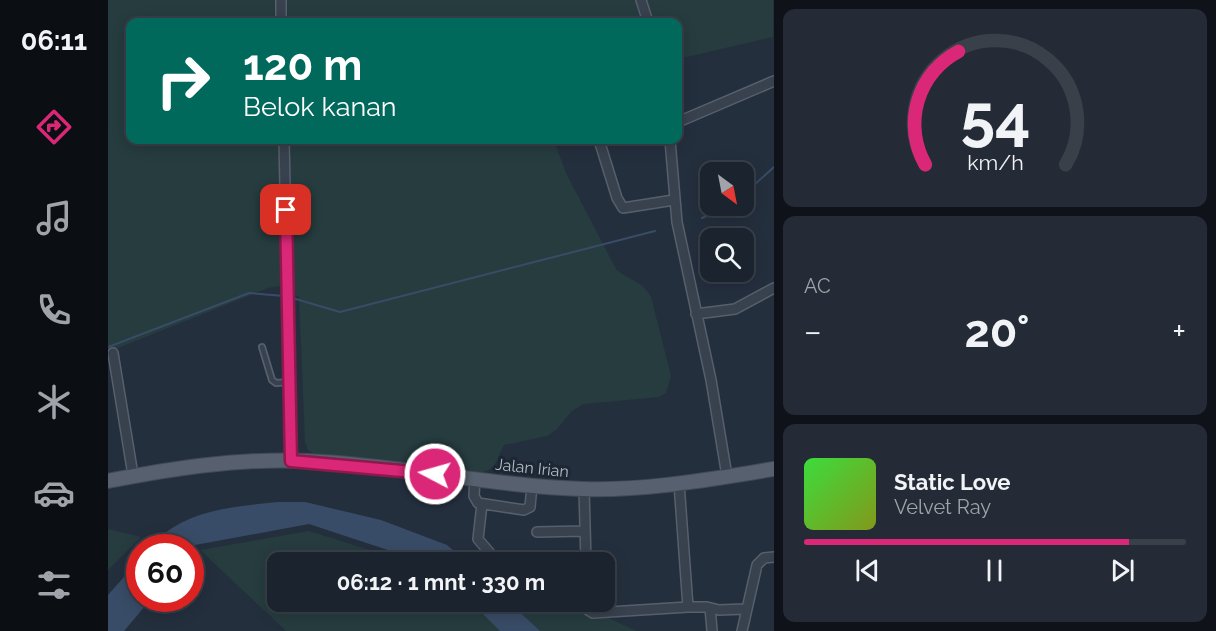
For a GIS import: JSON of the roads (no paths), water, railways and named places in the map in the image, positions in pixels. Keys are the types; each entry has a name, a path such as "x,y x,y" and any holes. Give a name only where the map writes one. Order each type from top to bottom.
{"main road":[{"name":"Jalan Irian","path":"108,481 133,475 219,464 291,461 584,489 678,483 774,469"}],"street":[{"path":"281,0 281,18"},
{"path":"641,0 647,18"},
{"path":"682,120 774,81"},
{"path":"284,144 291,461"},
{"path":"600,144 617,198 623,208 674,200"},
{"path":"670,144 674,200 711,380 727,476"},
{"path":"696,314 735,309 774,288"},
{"path":"113,353 133,475"},
{"path":"475,478 475,499 482,504 528,510 532,484"},
{"path":"678,483 688,607"},
{"path":"584,489 585,552"},
{"path":"482,504 478,539 490,552"},
{"path":"537,532 584,531"},
{"path":"742,631 745,609 757,565 764,558 774,557"},
{"path":"615,612 688,607 719,610 745,609"},
{"path":"710,608 712,630"},
{"path":"591,612 609,612"}],"lane":[{"path":"262,347 272,380 276,383 290,382"}],"water":[{"path":"305,502 381,520 447,545 455,552 394,552 309,524 204,543 204,534 164,534 177,525 208,512 242,506"},
{"path":"126,575 126,612 140,612 124,631 108,631 108,595"},
{"path":"481,612 520,612 540,631 500,631"}],"waterway":[{"path":"754,185 774,167"},
{"path":"702,218 706,216"},
{"path":"289,297 340,312 655,231"},
{"path":"108,347 249,293 284,296"}]}
